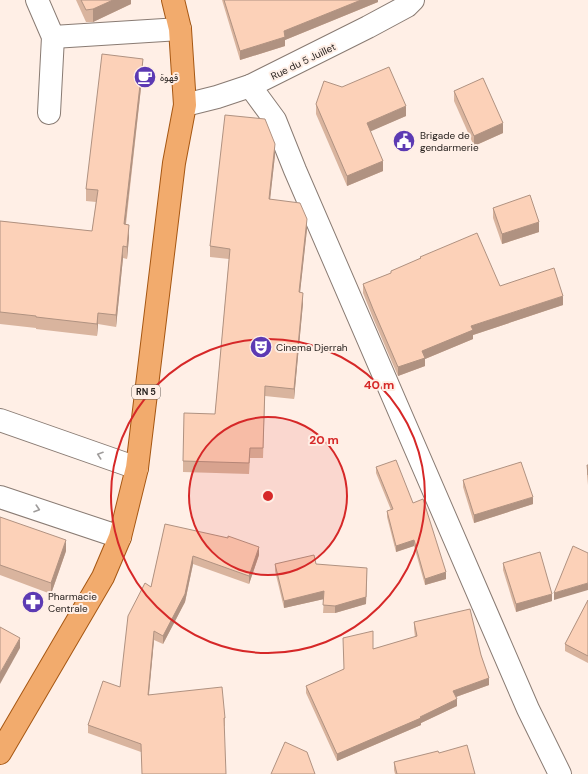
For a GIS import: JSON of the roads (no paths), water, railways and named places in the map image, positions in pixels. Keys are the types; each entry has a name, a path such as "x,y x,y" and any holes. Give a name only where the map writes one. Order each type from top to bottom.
{"main road":[{"name":"RN 5","path":"0,753 103,577 120,537 137,468 174,163 185,105 180,29 174,0"}],"street":[{"path":"37,0 53,37 50,113"},
{"name":"Rue du 5 Juillet","path":"185,105 250,86 362,31 407,6 413,0"},
{"path":"53,37 180,29"},
{"path":"250,86 275,120 298,177 528,708 560,774"},
{"path":"0,420 137,468"},
{"path":"0,497 120,537"}],"place":[{"name":"قهوة","path":"145,77"},
{"name":"Brigade de gendarmerie","path":"404,141"},
{"name":"Cinema Djerrah","path":"261,347"},
{"name":"Pharmacie Centrale","path":"33,602"}]}
